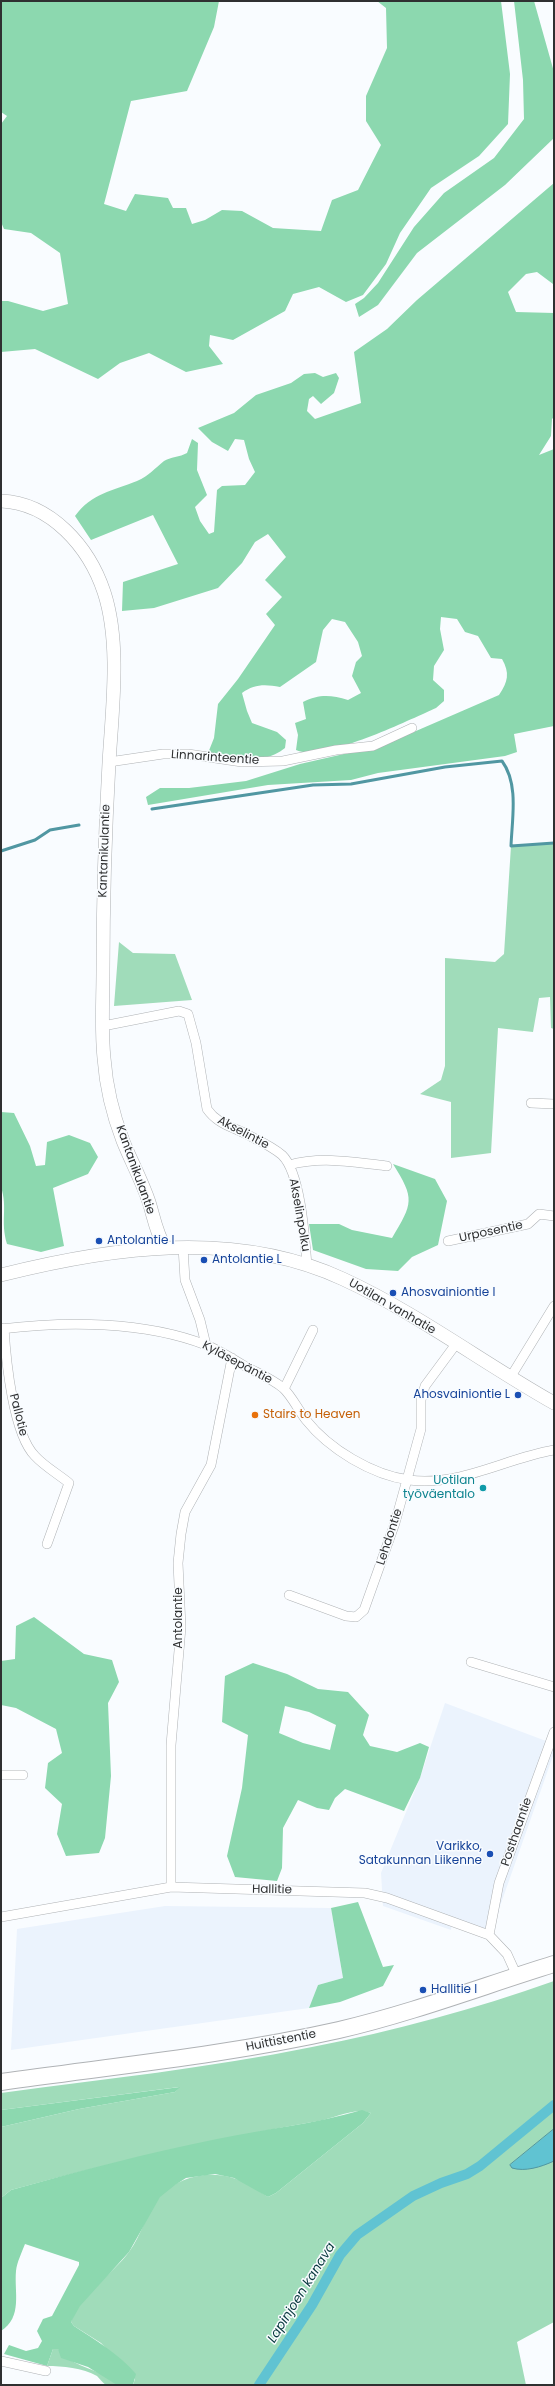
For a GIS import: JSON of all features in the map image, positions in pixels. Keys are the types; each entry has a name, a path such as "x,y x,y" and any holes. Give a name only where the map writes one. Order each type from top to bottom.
{"highway":[{"name":"Huittistentie","path":"1,2082 238,2049 340,2030 399,2014 554,1964"}],"street":[{"name":"Kantanikulantie","path":"1,501 20,501 55,520 72,537 87,556 104,592 110,618 113,659 103,869 104,1057 109,1094 122,1139 149,1201 157,1234 165,1248"},
{"name":"Linnarinteentie","path":"109,762 163,754 188,754 242,762 283,761 336,750 373,746 404,734 412,728"},
{"name":"Akselintie","path":"103,1026 180,1010 188,1014 196,1043 207,1109 218,1121 249,1135 282,1155 289,1165"},
{"path":"531,1103 554,1104"},
{"path":"289,1165 305,1160 333,1160 387,1166"},
{"name":"Akselinpolku","path":"289,1165 295,1180 308,1266"},
{"name":"Urposentie","path":"448,1241 528,1224 539,1214 554,1216"},
{"name":"Uotilan vanhatie","path":"1,1275 44,1264 128,1251 203,1246 248,1252 308,1266 341,1278 394,1305 510,1378 554,1403"},
{"path":"183,1247 185,1280 200,1320 206,1345"},
{"path":"510,1378 554,1306"},
{"name":"Kyläsepäntie","path":"2,1329 49,1324 89,1324 147,1330 206,1345 232,1358 284,1389 306,1420 332,1446 358,1462 407,1480 426,1482 446,1480 535,1453 554,1450"},
{"name":"Pallotie","path":"2,1329 7,1366 23,1439 34,1456 69,1482 47,1544"},
{"path":"284,1389 313,1330"},
{"name":"Lehdontie","path":"289,1594 346,1616 356,1617 364,1610 395,1523 421,1429 422,1400 425,1386 456,1344"},
{"name":"Antolantie","path":"171,1887 171,1745 181,1627 178,1563 181,1534 185,1512 211,1465 232,1358"},
{"path":"471,1662 554,1687"},
{"name":"Posthaantie","path":"489,1935 499,1883 554,1732"},
{"path":"1,1774 24,1775"},
{"name":"Hallitie","path":"1,1917 171,1887 364,1893 395,1901 489,1935 507,1954 517,1976"},
{"path":"1,2361 46,2371"}],"shaded area":[{"path":"445,1703 554,1744 554,1753 499,1909 493,1934 452,1921 451,1930 383,1906 381,1873 420,1778"},
{"path":"165,1906 331,1908 343,1978 318,1985 309,2008 11,2050 17,1929"}],"green space":[{"path":"1,1 219,1 214,27 187,91 131,101 104,204 126,211 135,194 168,198 173,208 186,208 192,224 205,220 222,210 242,211 273,228 321,231 332,200 358,190 381,145 366,121 366,96 387,48 386,8 377,1 501,1 510,74 508,124 479,156 431,188 400,233 386,264 363,295 346,302 319,287 293,294 285,311 233,340 210,335 209,346 223,364 186,372 149,353 120,363 98,379 35,349 1,352 1,301 8,301 43,311 68,304 60,253 31,233 4,229 1,222 1,124 7,116 1,112"},
{"path":"514,1 534,1 554,72 554,138 505,185 417,253 378,305 359,317 355,304 364,298 378,283 414,227 444,193 494,158 524,119 523,80"},
{"path":"554,183 554,283 553,284 537,272 526,274 508,292 516,312 554,313 554,417 552,419 551,436 539,455 554,449 554,726 514,734 517,752 505,756 378,773 351,780 268,785 148,805 146,797 160,788 189,788 246,781 300,764 357,751 416,731 499,695 507,677 505,664 502,659 491,658 478,636 465,632 457,619 441,617 440,629 444,650 434,666 433,680 444,690 444,701 436,708 386,730 344,746 325,751 308,752 296,750 298,735 295,723 306,719 303,702 309,699 325,696 348,700 361,693 352,676 356,662 362,656 358,642 345,622 332,619 323,630 316,662 280,687 269,685 255,686 242,693 252,723 277,732 286,740 285,748 277,753 257,760 226,761 206,758 214,738 218,704 238,679 275,625 266,614 282,597 265,580 286,557 268,534 255,542 242,563 218,588 154,608 122,611 123,582 178,564 153,515 91,540 75,516 95,497 137,481 164,461 187,453 192,439 198,443 197,470 207,495 195,507 200,521 209,534 214,532 217,490 222,486 245,485 255,472 249,459 244,440 235,439 228,451 212,442 198,428 234,413 256,395 291,383 304,374 315,373 323,377 336,373 339,378 334,393 321,404 313,396 309,399 307,411 315,419 361,403 354,352 387,329 417,300"},
{"path":"554,843 554,1029 551,1028 550,997 539,998 533,1032 498,1028 491,1153 451,1158 451,1102 420,1094 441,1080 445,1066 445,958 495,962 504,954 511,846"},
{"path":"119,942 133,953 175,954 192,1000 114,1006"},
{"path":"1,1112 14,1113 30,1146 36,1166 45,1165 47,1142 69,1135 90,1143 98,1157 88,1174 53,1188 64,1246 41,1252 7,1244 4,1228 4,1202 1,1187"},
{"path":"393,1164 435,1179 447,1201 438,1245 412,1257 398,1271 366,1269 313,1250 309,1224 339,1224 352,1230 392,1238 404,1217 409,1201 405,1185"},
{"path":"34,1617 84,1654 112,1660 119,1682 108,1703 111,1776 105,1838 99,1853 66,1856 57,1834 62,1804 45,1788 48,1763 62,1753 56,1729 16,1708 1,1705 1,1661 15,1659 16,1626"},
{"path":"253,1663 287,1674 318,1689 348,1692 369,1715 363,1735 370,1746 397,1752 420,1743 429,1747 420,1778 404,1811 345,1789 335,1798 329,1810 317,1808 298,1800 283,1828 282,1868 277,1881 235,1877 227,1856 242,1788 248,1735 222,1722 225,1676","holes":["285,1706 309,1712 336,1725 330,1750 303,1743 279,1733"]},
{"path":"358,1902 383,1967 394,1965 383,1986 340,2002 309,2008 318,1985 343,1978 331,1908"},
{"path":"554,1981 554,2322 517,2342 526,2385 133,2385 135,2379 101,2343 74,2326 71,2322 81,2302 129,2252 155,2202 167,2189 184,2180 194,2177 214,2175 242,2181 268,2197 276,2193 363,2123 371,2113 365,2111 352,2112 318,2121 241,2135 164,2152 11,2190 1,2198 1,2127 79,2109 175,2092 179,2087 1,2110 1,2093 196,2067 312,2047 373,2034 434,2018 494,2001"},
{"path":"180,2087 175,2092 79,2109 1,2127 1,2110"},
{"path":"362,2110 371,2113 363,2123 276,2193 268,2197 234,2178 215,2174 186,2178 160,2197 129,2252 80,2306 71,2322 74,2326 122,2360 136,2374 133,2385 117,2385 88,2367 61,2358 58,2349 53,2349 47,2366 4,2354 9,2345 26,2351 38,2348 42,2341 37,2331 43,2319 52,2316 79,2265 79,2262 25,2244 18,2261 16,2271 15,2311 8,2325 1,2331 1,2198 11,2190 88,2169 191,2144 326,2119"},
{"path":"53,2349 58,2349 70,2360 108,2377 117,2385 106,2385 97,2376 79,2369 47,2366"}],"water":[{"path":"554,2129 554,2161 533,2168 512,2168 510,2165"}],"waterway":[{"path":"152,809 313,785 351,784 445,767 502,761 511,780 513,791 511,846 554,843"},
{"path":"1,851 35,840 50,830 79,825"},
{"name":"Lapinjoen kanava","path":"259,2385 312,2305 340,2255 357,2235 413,2196 441,2183 467,2174 480,2166 554,2105"}],"place":[{"name":"Antolantie I","path":"99,1241"},
{"name":"Antolantie L","path":"204,1260"},
{"name":"Ahosvainiontie I","path":"393,1293"},
{"name":"Ahosvainiontie L","path":"518,1395"},
{"name":"Stairs to Heaven","path":"255,1415"},
{"name":"Uotilan työväentalo","path":"483,1488"},
{"name":"Varikko, Satakunnan Liikenne","path":"490,1854"},
{"name":"Hallitie I","path":"423,1990"}]}
